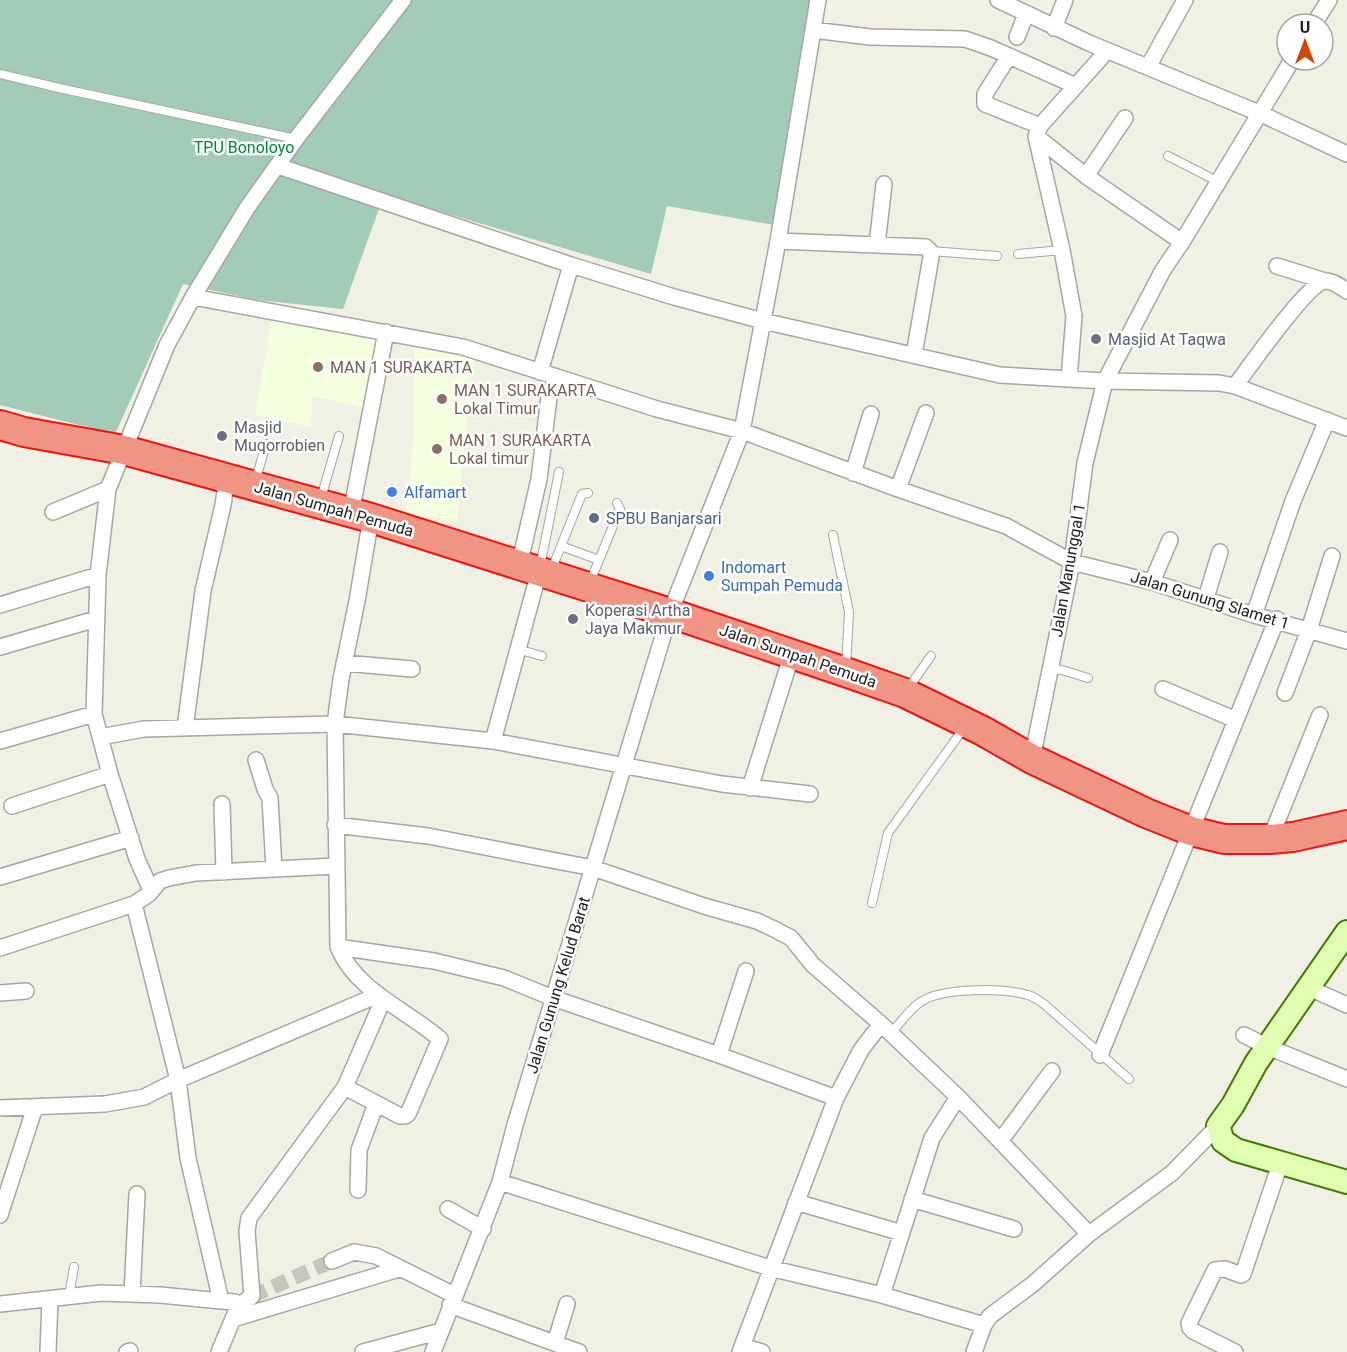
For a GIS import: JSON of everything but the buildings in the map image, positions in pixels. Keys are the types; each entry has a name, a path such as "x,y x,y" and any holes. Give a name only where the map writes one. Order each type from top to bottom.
{"highway":[{"name":"Jalan Sumpah Pemuda","path":"8,430 124,450 361,515 670,613 846,672 904,693 998,739 1027,756 1146,813 1191,831 1224,839 1270,839 1293,837 1347,825"}],"street":[{"path":"152,890 130,838 94,714 98,575 108,489 168,345 193,297 248,208 296,139 403,0"},
{"name":"Jalan Gunung Kelud Barat","path":"434,1352 452,1300 483,1229 500,1182 670,613 742,431 778,241 818,0"},
{"path":"998,0 1022,8 1054,28 1259,113 1347,154"},
{"path":"1054,28 1065,0"},
{"path":"1148,67 1185,0"},
{"path":"1017,37 1022,8"},
{"path":"813,30 870,37 950,38 976,42 1076,86"},
{"path":"1038,131 1107,51"},
{"path":"1008,56 985,94 984,101 989,107 1038,131 1086,176 1182,242"},
{"name":"Jalan Manunggal 1","path":"1027,756 1050,669 1072,562 1085,463 1104,381 1163,270 1285,72"},
{"path":"1086,176 1125,118"},
{"path":"1038,131 1074,316 1069,379"},
{"path":"278,166 571,265 674,297 763,321 1008,376 1104,381 1219,383 1347,428"},
{"path":"877,245 884,184"},
{"path":"778,241 926,248 930,251 914,355"},
{"path":"540,372 571,265"},
{"path":"1277,266 1331,282 1347,291"},
{"path":"1235,387 1302,298 1324,281"},
{"name":"Jalan Gunung Slamet 1","path":"193,297 464,347 657,410 742,431 898,489 998,523 1072,562 1152,582 1254,615 1347,641"},
{"path":"345,1087 400,1116 405,1116 408,1114 440,1039 380,998 342,957 338,947 335,723 386,332"},
{"path":"493,741 536,571 539,479 549,397 557,377"},
{"path":"854,473 871,414"},
{"path":"898,489 926,414"},
{"path":"1254,615 1293,501 1327,420"},
{"path":"185,728 203,591 240,482"},
{"path":"53,512 108,489"},
{"path":"1152,582 1170,540"},
{"path":"1206,598 1220,552"},
{"path":"1285,693 1309,630 1332,556"},
{"path":"0,604 98,575"},
{"path":"0,647 96,619"},
{"path":"1100,1054 1277,620"},
{"path":"750,788 792,654"},
{"path":"344,663 412,669"},
{"path":"1163,689 1236,720"},
{"path":"0,741 94,714"},
{"path":"1270,839 1320,715"},
{"path":"100,737 144,729 335,723 493,741 750,788 810,794"},
{"path":"256,760 270,798 274,869"},
{"path":"12,806 110,774"},
{"path":"222,804 224,872"},
{"path":"335,825 428,836 593,868 704,906 757,921 791,938 813,965 886,1029 958,1097 1089,1234"},
{"path":"0,877 130,838"},
{"path":"0,948 134,904 149,894 160,881 169,878 196,873 336,866"},
{"path":"134,904 178,1080 190,1165 221,1301"},
{"path":"974,1352 984,1324 990,1316 1034,1284 1089,1234 1172,1173 1218,1126 1268,1047 1347,932"},
{"path":"338,947 446,964 504,978 554,998 719,1054 836,1098"},
{"path":"719,1054 746,971"},
{"path":"1309,988 1347,1005"},
{"path":"0,993 26,991"},
{"path":"0,1108 105,1104 144,1097 178,1080 380,998"},
{"path":"219,1352 236,1313 252,1296 247,1231 249,1218 345,1087 380,998"},
{"path":"750,1350 770,1268 836,1098 861,1050 886,1029"},
{"path":"1244,1035 1268,1047 1347,1078"},
{"path":"1001,1140 1052,1071"},
{"path":"882,1295 932,1138 958,1097"},
{"path":"358,1190 359,1150 376,1104"},
{"path":"0,1215 35,1107"},
{"path":"1218,1126 1223,1141 1236,1150 1347,1182"},
{"path":"1235,1352 1193,1331 1189,1323 1215,1270 1225,1269 1243,1274 1280,1164"},
{"path":"500,1182 770,1268 882,1295 984,1324"},
{"path":"132,1294 137,1194"},
{"path":"912,1199 1014,1230"},
{"path":"796,1202 902,1233"},
{"path":"448,1209 483,1229"},
{"path":"332,1261 354,1252 376,1256 452,1300 557,1347 579,1352"},
{"path":"236,1313 399,1269"},
{"path":"0,1304 101,1293 132,1294 235,1302 236,1313"},
{"path":"48,1352 50,1299"},
{"path":"557,1347 567,1304"},
{"path":"363,1352 441,1331"}],"lane":[{"path":"0,74 296,139"},
{"path":"1168,156 1219,182"},
{"path":"1018,254 1062,250"},
{"path":"930,251 997,256"},
{"path":"319,505 339,436"},
{"path":"240,482 266,444"},
{"path":"536,571 559,472"},
{"path":"536,571 561,546 582,494 588,493"},
{"path":"588,587 620,509 617,503"},
{"path":"833,535 849,612 846,672"},
{"path":"561,546 599,560"},
{"path":"517,649 542,656"},
{"path":"904,693 932,656"},
{"path":"1050,669 1089,678"},
{"path":"872,903 888,833 967,724"},
{"path":"886,1029 919,1002 937,994 955,991 1012,992 1030,995 1044,1004 1129,1079"},
{"path":"69,1296 74,1267"}],"shaded area":[{"name":"MAN 1 SURAKARTA","path":"272,316 378,338 365,408 313,396 311,427 255,415"},
{"name":"MAN 1 SURAKARTA Lokal Timur","path":"414,341 474,353 457,522 406,513 414,433"}],"green space":[{"name":"TPU Bonoloyo","path":"0,0 810,0 774,225 667,206 651,274 384,195 343,309 257,300 183,284 115,434 0,405"}],"tunnel":[{"path":"252,1296 332,1261"}],"place":[{"name":"Masjid At Taqwa","path":"1096,339"},
{"name":"MAN 1 SURAKARTA","path":"318,367"},
{"name":"MAN 1 SURAKARTA Lokal Timur","path":"442,399"},
{"name":"Masjid Muqorrobien","path":"222,436"},
{"name":"MAN 1 SURAKARTA Lokal timur","path":"437,449"},
{"name":"Alfamart","path":"392,492"},
{"name":"SPBU Banjarsari","path":"594,518"},
{"name":"Indomart Sumpah Pemuda","path":"709,576"},
{"name":"Koperasi Artha Jaya Makmur","path":"573,619"}]}
